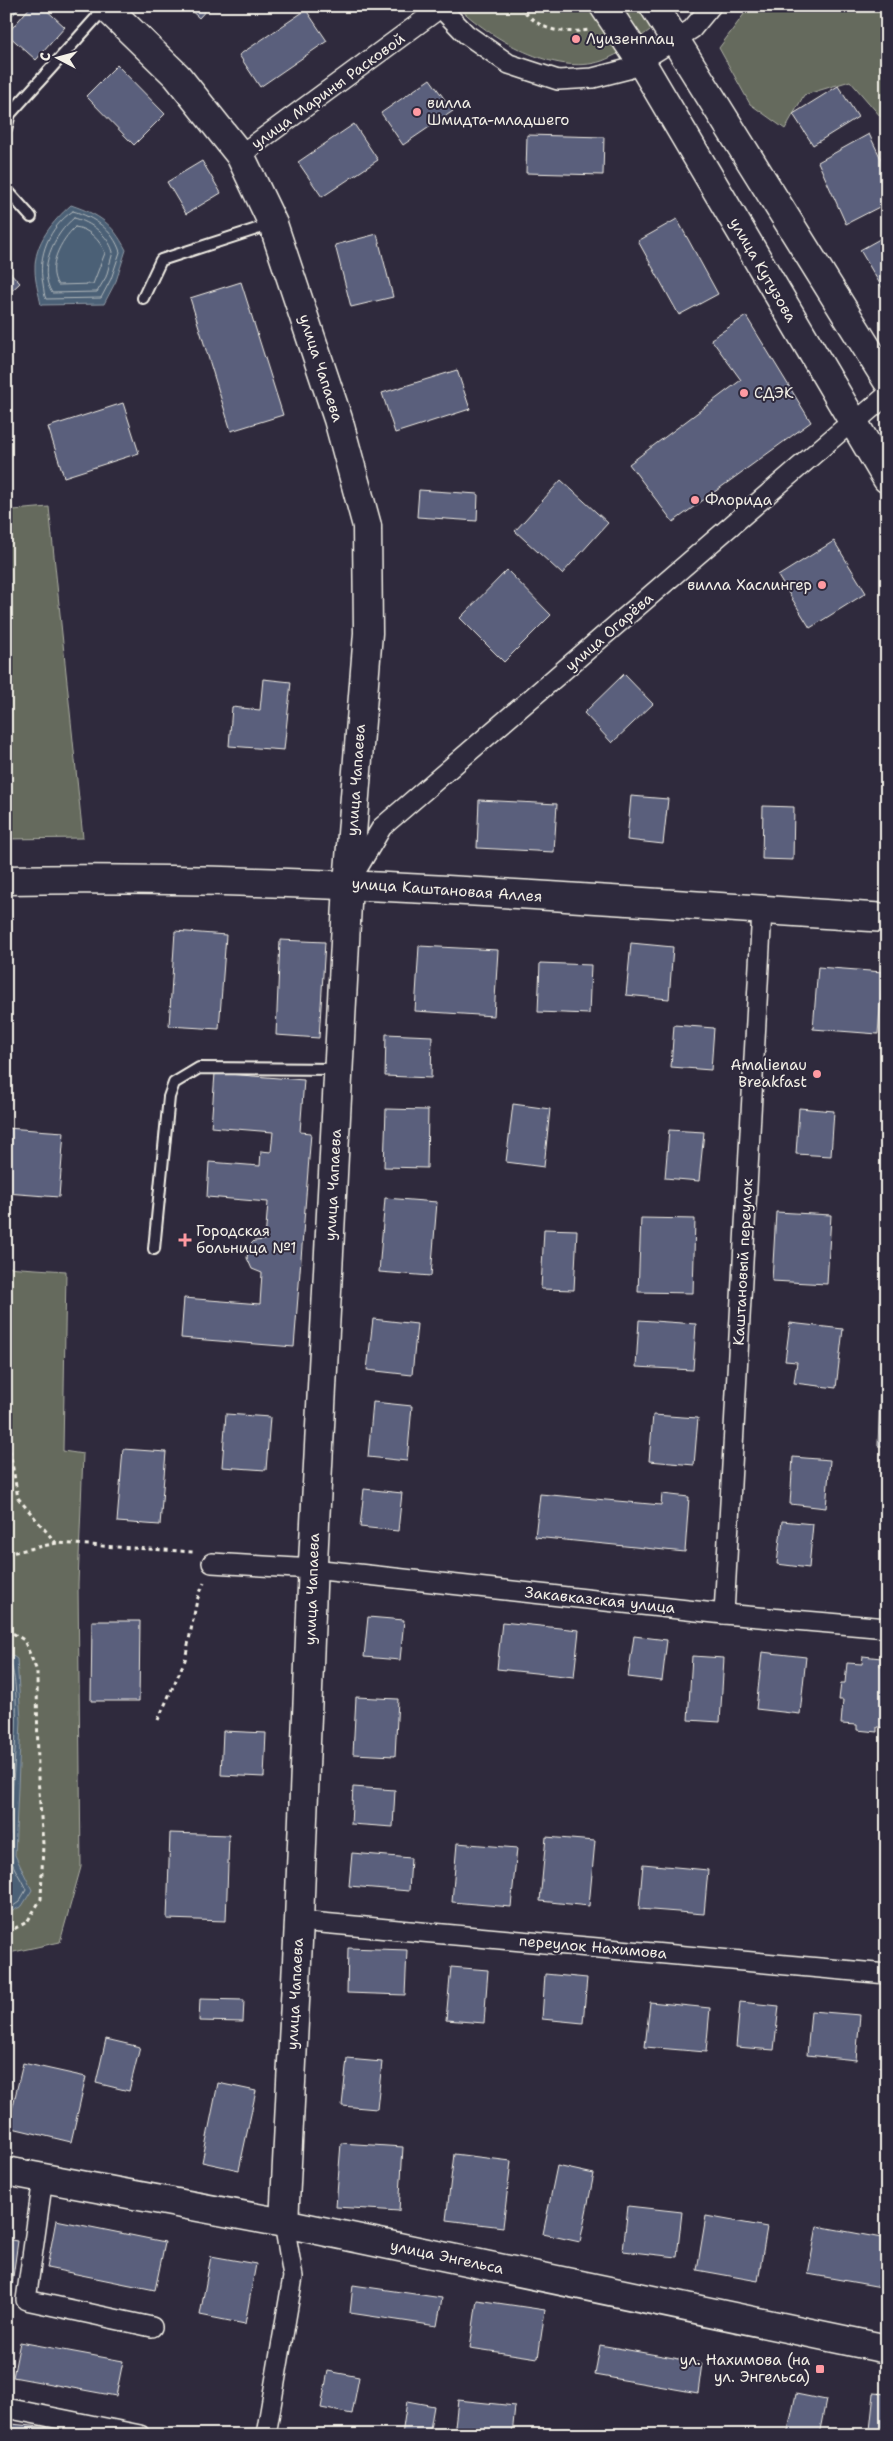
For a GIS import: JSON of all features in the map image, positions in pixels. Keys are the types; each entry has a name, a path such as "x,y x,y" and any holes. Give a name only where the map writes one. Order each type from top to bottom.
{"street":[{"path":"654,6 887,380"},
{"path":"439,7 466,34 509,64 558,80 593,78 628,69 692,29 711,6"},
{"name":"улица Чапаева","path":"105,7 177,76 240,155 273,224 338,419 367,526 369,570 368,633 348,884 338,1069 313,1568 299,1921 284,2223 293,2277 266,2435"},
{"name":"улица Марины Расковой","path":"240,155 439,7"},
{"name":"улица Кутузова","path":"600,18 640,60 887,479"},
{"name":"улица Огарёва","path":"348,884 382,827 834,436 853,424 887,394"},
{"name":"улица Каштановая Аллея","path":"6,880 108,878 348,884 887,918"},
{"name":"Каштановый переулок","path":"724,1614 762,910"},
{"name":"Закавказская улица","path":"212,1562 313,1568 724,1614 887,1628"},
{"name":"переулок Нахимова","path":"299,1921 887,1974"},
{"name":"улица Энгельса","path":"6,2171 284,2223 887,2349"},
{"path":"43,2178 26,2300 152,2327"},
{"path":"6,2408 140,2435"}],"lane":[{"path":"6,129 10,114 105,7"},
{"path":"6,189 31,217"},
{"path":"143,298 161,260 273,224"},
{"path":"154,1249 169,1096 174,1083 199,1068 338,1069"}],"path":[{"path":"520,6 543,28 571,33 600,18"},
{"path":"6,1427 18,1498 57,1543"},
{"path":"6,1554 57,1543 213,1554 212,1562 197,1600 185,1660 158,1720"},
{"path":"6,1629 24,1640 37,1671 38,1778 43,1844 41,1899 27,1922 6,1933"}],"green space":[{"path":"457,6 590,6 620,53 602,61 584,65 564,64 544,59 524,52 505,42"},
{"path":"618,6 650,6 660,23 639,38"},
{"path":"750,6 887,6 887,124 850,81 804,95 785,129 750,104 719,48"},
{"path":"6,490 13,510 49,507 83,838 6,839"},
{"path":"6,1267 66,1271 63,1451 83,1454 78,1584 81,1867 60,1942 9,1953 6,1953"}],"water":[{"path":"71,205 90,212 104,221 116,233 126,250 116,281 104,304 41,305 35,274 38,251 51,225"},
{"path":"6,1651 17,1659 21,1721 15,1855 32,1890 22,1906 14,1910 6,1918"}],"building":[{"path":"6,6 20,7 6,22"},
{"path":"31,6 42,6 65,27 36,60 7,34"},
{"path":"186,6 210,6 199,18"},
{"path":"306,10 327,41 260,87 239,55"},
{"path":"117,65 165,114 134,145 86,96"},
{"name":"вилла Шмидта-младшего","path":"430,79 453,111 403,145 381,113"},
{"path":"838,86 858,117 813,145 793,114"},
{"path":"354,124 378,160 322,197 298,162"},
{"path":"869,134 887,171 887,203 846,224 818,162"},
{"path":"527,135 604,137 603,175 526,173"},
{"path":"202,161 221,193 186,214 167,182"},
{"path":"677,219 718,294 679,315 638,241"},
{"path":"377,234 393,297 351,307 335,245"},
{"path":"887,235 887,296 860,250"},
{"path":"6,268 20,283 6,296"},
{"path":"241,282 283,415 231,431 190,298"},
{"path":"746,316 811,422 673,522 629,464 741,380 711,339"},
{"path":"457,370 470,409 395,433 382,393"},
{"path":"123,403 139,453 64,477 48,427"},
{"path":"561,480 608,523 562,574 515,531"},
{"path":"419,490 478,494 477,521 417,517"},
{"name":"вилла Хаслингер","path":"834,541 866,593 810,628 778,576"},
{"path":"507,570 551,615 504,662 460,618"},
{"path":"624,674 653,704 612,743 584,713"},
{"path":"263,679 291,682 284,750 229,746 232,707 260,710"},
{"path":"631,796 668,799 663,844 627,840"},
{"path":"479,800 557,804 554,852 477,848"},
{"path":"763,806 794,807 793,860 762,859"},
{"path":"175,931 226,935 219,1029 169,1026"},
{"path":"280,940 325,942 319,1038 276,1035"},
{"path":"631,943 673,947 669,999 626,995"},
{"path":"419,946 498,950 494,1016 415,1011"},
{"path":"540,963 591,965 589,1014 538,1012"},
{"path":"818,967 883,972 878,1034 813,1029"},
{"path":"674,1025 714,1028 711,1070 671,1067"},
{"path":"386,1034 432,1036 431,1078 385,1076"},
{"path":"215,1073 304,1080 300,1132 311,1133 294,1347 181,1338 184,1298 260,1304 262,1273 252,1269 247,1258 249,1246 254,1241 265,1240 268,1202 207,1197 209,1162 260,1166 261,1151 271,1152 273,1132 211,1127"},
{"path":"513,1104 550,1109 544,1167 506,1162"},
{"path":"799,1108 834,1111 831,1156 796,1154"},
{"path":"386,1109 428,1110 427,1168 384,1167"},
{"path":"6,1128 64,1132 59,1197 6,1193"},
{"path":"669,1130 704,1132 699,1181 665,1178"},
{"path":"385,1198 437,1202 431,1276 379,1272"},
{"path":"776,1212 831,1215 827,1284 772,1281"},
{"path":"641,1218 695,1219 693,1293 638,1292"},
{"path":"544,1229 577,1230 574,1290 541,1289"},
{"path":"373,1319 417,1324 412,1375 367,1370"},
{"path":"639,1320 696,1324 693,1370 636,1367"},
{"path":"790,1323 843,1329 836,1388 794,1383 797,1362 785,1361"},
{"path":"880,1392 887,1392 887,1446 878,1446"},
{"path":"373,1402 412,1406 407,1461 368,1457"},
{"path":"226,1414 270,1417 266,1470 222,1467"},
{"path":"653,1415 698,1418 694,1465 649,1461"},
{"path":"123,1449 166,1452 160,1525 117,1522"},
{"path":"793,1457 830,1460 826,1508 790,1504"},
{"path":"364,1489 402,1493 398,1531 360,1527"},
{"path":"540,1494 661,1505 662,1494 689,1497 685,1552 535,1537"},
{"path":"782,1521 813,1524 809,1568 777,1564"},
{"path":"368,1617 404,1620 400,1660 364,1657"},
{"path":"92,1621 140,1621 139,1701 91,1701"},
{"path":"502,1622 579,1630 574,1677 497,1669"},
{"path":"634,1636 667,1640 662,1681 628,1677"},
{"path":"762,1652 806,1657 800,1714 756,1709"},
{"path":"692,1656 724,1658 720,1722 688,1720"},
{"path":"863,1656 881,1658 880,1666 887,1666 887,1728 877,1727 877,1732 857,1730 857,1725 841,1724 843,1700 839,1700 841,1683 845,1683 847,1663 862,1664"},
{"path":"356,1697 398,1699 395,1756 353,1754"},
{"path":"223,1731 266,1733 264,1777 221,1775"},
{"path":"353,1787 395,1790 393,1827 351,1824"},
{"path":"170,1833 229,1835 226,1921 167,1919"},
{"path":"546,1837 595,1841 589,1906 540,1901"},
{"path":"457,1843 517,1848 511,1907 452,1902"},
{"path":"352,1853 411,1858 409,1891 349,1886"},
{"path":"643,1864 708,1870 704,1914 639,1909"},
{"path":"887,1902 887,1939 884,1939"},
{"path":"348,1948 407,1950 405,1995 347,1993"},
{"path":"451,1967 488,1970 484,2023 446,2020"},
{"path":"545,1974 587,1978 583,2023 542,2019"},
{"path":"200,1999 244,2000 243,2022 199,2021"},
{"path":"650,2002 710,2008 706,2052 645,2047"},
{"path":"740,2002 779,2006 774,2050 736,2047"},
{"path":"811,2011 860,2015 856,2060 807,2055"},
{"path":"106,2039 140,2047 129,2091 96,2083"},
{"path":"347,2059 382,2062 377,2109 342,2106"},
{"path":"23,2063 86,2077 71,2142 8,2127"},
{"path":"218,2083 256,2091 239,2170 202,2162"},
{"path":"341,2143 403,2147 399,2211 336,2207"},
{"path":"454,2154 511,2161 503,2227 446,2220"},
{"path":"557,2166 594,2174 580,2242 543,2234"},
{"path":"628,2206 682,2212 677,2257 623,2251"},
{"path":"706,2216 767,2227 758,2281 697,2270"},
{"path":"56,2220 165,2242 155,2290 47,2268"},
{"path":"817,2226 887,2239 887,2288 808,2274"},
{"path":"6,2239 18,2241 12,2284 6,2283"},
{"path":"211,2256 256,2264 245,2324 200,2315"},
{"path":"353,2285 442,2298 437,2326 350,2313"},
{"path":"477,2300 545,2310 538,2358 470,2348"},
{"path":"20,2342 123,2361 116,2396 13,2377"},
{"path":"600,2345 702,2363 698,2393 595,2375"},
{"path":"328,2371 359,2377 352,2414 321,2408"},
{"path":"874,2393 887,2394 887,2431 870,2430"},
{"path":"796,2394 826,2400 819,2435 787,2435"},
{"path":"458,2400 515,2406 512,2435 454,2435"},
{"path":"407,2401 434,2406 429,2435 402,2435"},
{"path":"11,2424 62,2429 61,2435 10,2435"}],"place":[{"name":"Луизенплац","path":"576,39"},
{"name":"вилла Шмидта-младшего","path":"417,112"},
{"name":"СДЭК","path":"744,393"},
{"name":"Флорида","path":"695,500"},
{"name":"вилла Хаслингер","path":"822,585"},
{"name":"Amalienau Breakfast","path":"817,1074"},
{"name":"Городская больница №1","path":"185,1240"},
{"name":"ул. Нахимова (на ул. Энгельса)","path":"820,2369"}]}
